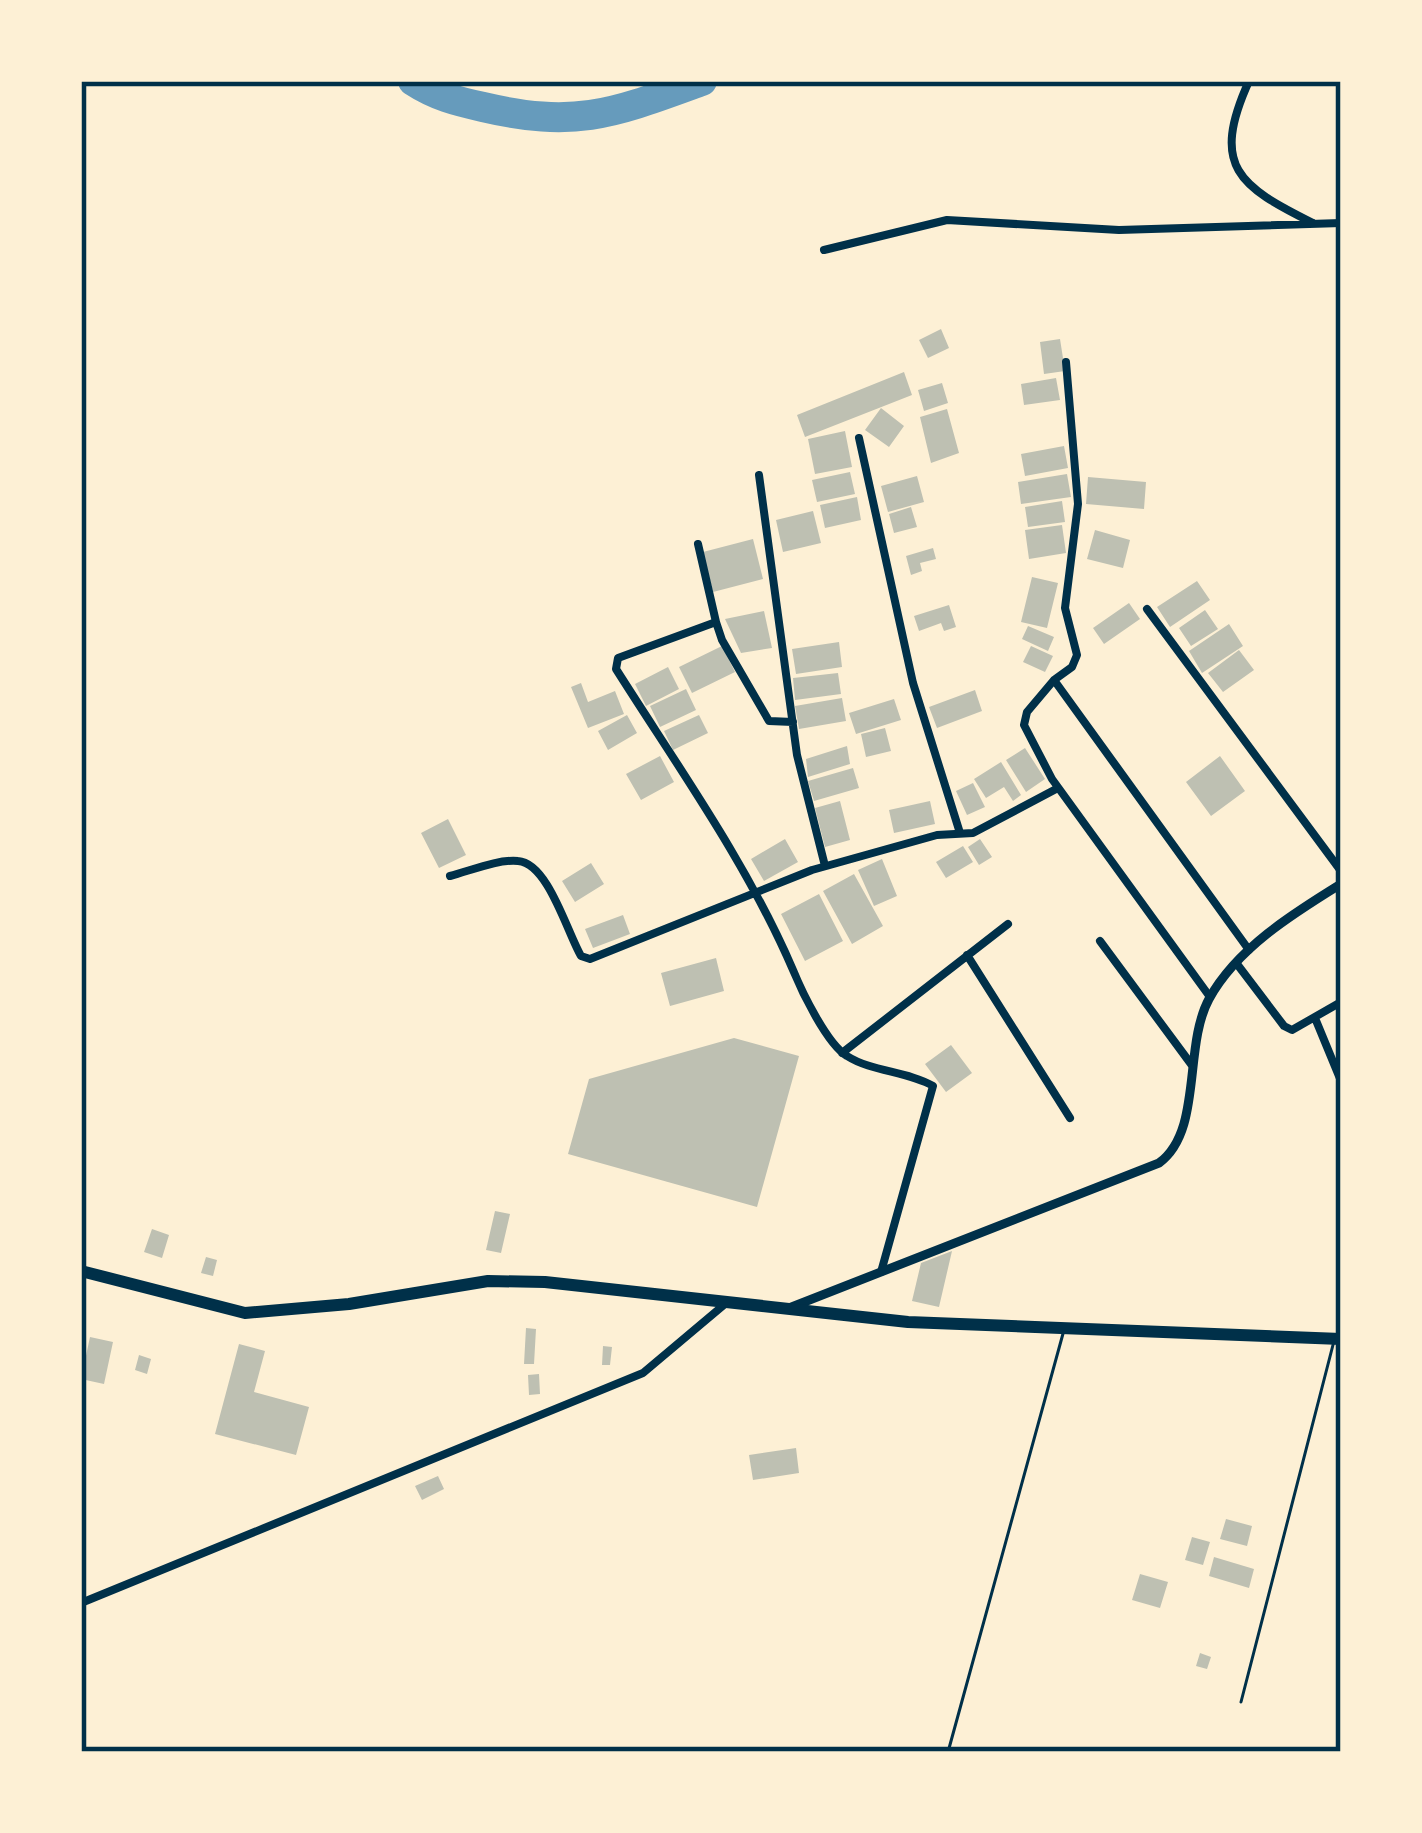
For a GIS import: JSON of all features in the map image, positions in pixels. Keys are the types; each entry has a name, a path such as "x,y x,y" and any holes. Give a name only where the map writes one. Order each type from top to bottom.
{"main road":[{"path":"81,1271 245,1312 349,1304 488,1281 545,1282 908,1322 1338,1339"}],"street":[{"path":"1249,81 1237,108 1232,138 1238,173 1275,204 1314,224"},
{"path":"824,250 947,220 1119,230 1341,223"},
{"path":"1066,362 1078,504 1065,608 1066,625 1078,651 1072,667 1027,712 1024,725 1058,788 1210,997"},
{"path":"860,438 913,683 960,833"},
{"path":"759,475 797,754 825,866"},
{"path":"698,544 716,622 769,721 793,722"},
{"path":"1147,608 1341,871"},
{"path":"716,622 618,658 615,665 757,894 799,985 842,1053 933,1086 881,1272"},
{"path":"1054,680 1250,950"},
{"path":"450,875 516,860 530,865 544,878 576,947 590,959 825,866 998,822 1058,788"},
{"path":"784,1310 1159,1163 1171,1154 1186,1117 1196,1034 1210,997 1250,950 1341,884"},
{"path":"842,1053 1008,923"},
{"path":"1100,941 1190,1064"},
{"path":"967,956 1070,1118"},
{"path":"1237,964 1292,1030 1341,1002"},
{"path":"1315,1018 1341,1081"},
{"path":"81,1604 643,1373 725,1304"}],"lane":[{"path":"949,1752 1065,1328"},
{"path":"1240,1702 1338,1339"}],"building":[{"path":"941,329 949,348 928,358 919,340"},
{"path":"1060,339 1065,371 1044,374 1040,342"},
{"path":"904,372 912,395 805,437 797,415"},
{"path":"1056,378 1060,400 1024,405 1021,384"},
{"path":"942,383 948,403 924,411 918,390"},
{"path":"881,408 904,426 889,447 865,430"},
{"path":"947,409 959,453 931,463 920,417"},
{"path":"845,431 852,467 815,474 808,439"},
{"path":"1064,446 1068,468 1025,476 1021,454"},
{"path":"850,472 855,494 817,502 812,480"},
{"path":"1067,474 1071,497 1021,504 1018,482"},
{"path":"917,476 924,502 888,512 881,486"},
{"path":"1088,477 1146,482 1144,509 1086,504"},
{"path":"857,497 861,520 825,528 820,505"},
{"path":"1062,501 1065,522 1028,527 1025,507"},
{"path":"911,507 917,527 894,533 889,514"},
{"path":"813,511 821,543 783,552 776,520"},
{"path":"1062,525 1066,553 1029,559 1025,530"},
{"path":"1095,530 1130,540 1123,568 1087,559"},
{"path":"753,539 763,579 713,592 703,552"},
{"path":"933,548 936,559 920,563 922,571 911,575 906,556"},
{"path":"1032,577 1058,583 1047,628 1021,622"},
{"path":"1197,581 1210,600 1170,627 1157,607"},
{"path":"1129,603 1140,619 1104,644 1093,628"},
{"path":"949,605 956,627 944,631 941,623 919,631 914,616"},
{"path":"1205,610 1218,629 1191,646 1179,628"},
{"path":"764,611 772,648 741,653 725,619"},
{"path":"1229,624 1243,646 1202,673 1189,651"},
{"path":"1028,626 1054,637 1048,651 1022,639"},
{"path":"839,642 842,667 796,674 792,649"},
{"path":"722,646 735,672 692,693 679,667"},
{"path":"1031,646 1053,656 1045,672 1023,662"},
{"path":"1239,650 1254,670 1223,692 1208,673"},
{"path":"668,667 679,689 646,706 635,684"},
{"path":"838,673 841,694 795,700 793,678"},
{"path":"581,683 588,702 615,691 624,714 588,728 571,687"},
{"path":"686,689 696,710 660,727 650,706"},
{"path":"975,690 982,711 937,728 929,707"},
{"path":"842,698 846,721 799,729 795,706"},
{"path":"894,699 901,720 856,734 849,713"},
{"path":"627,715 637,733 608,750 598,731"},
{"path":"699,715 708,733 673,750 664,731"},
{"path":"885,728 891,751 866,757 861,734"},
{"path":"847,746 850,764 808,777 806,759"},
{"path":"1025,748 1045,779 1026,792 1006,760"},
{"path":"660,756 674,782 641,800 626,774"},
{"path":"1220,756 1245,791 1211,816 1186,782"},
{"path":"1001,762 1021,795 1013,801 1004,787 986,798 974,779"},
{"path":"853,768 859,788 814,801 808,781"},
{"path":"973,783 985,807 967,815 956,791"},
{"path":"840,801 850,840 825,847 815,808"},
{"path":"930,801 935,824 894,833 889,810"},
{"path":"448,819 466,855 439,868 421,833"},
{"path":"785,839 798,862 764,881 751,859"},
{"path":"980,839 992,857 979,865 968,847"},
{"path":"963,846 973,862 946,878 936,862"},
{"path":"882,859 897,896 874,906 858,870"},
{"path":"591,863 604,884 575,902 562,881"},
{"path":"854,874 883,926 852,944 823,891"},
{"path":"819,894 843,941 805,961 781,914"},
{"path":"623,915 630,934 593,948 585,929"},
{"path":"716,958 724,991 670,1006 661,973"},
{"path":"734,1038 799,1056 757,1207 568,1154 589,1079"},
{"path":"951,1045 972,1073 946,1092 925,1064"},
{"path":"495,1211 510,1214 501,1253 486,1250"},
{"path":"152,1229 169,1235 162,1258 144,1252"},
{"path":"952,1251 939,1307 912,1301 921,1263"},
{"path":"206,1257 217,1260 213,1276 201,1273"},
{"path":"526,1328 536,1329 534,1364 524,1364"},
{"path":"90,1337 113,1342 104,1384 81,1379"},
{"path":"239,1344 265,1351 254,1392 309,1407 296,1455 215,1434"},
{"path":"603,1346 612,1347 610,1365 602,1365"},
{"path":"139,1355 151,1359 147,1374 135,1370"},
{"path":"539,1374 540,1394 529,1395 528,1375"},
{"path":"796,1448 799,1473 753,1480 749,1455"},
{"path":"438,1476 444,1489 422,1500 415,1486"},
{"path":"1226,1519 1252,1526 1247,1546 1220,1539"},
{"path":"1192,1537 1210,1542 1203,1565 1185,1560"},
{"path":"1214,1557 1254,1569 1249,1588 1209,1576"},
{"path":"1140,1574 1168,1582 1160,1608 1132,1600"},
{"path":"1200,1653 1211,1657 1207,1669 1196,1666"}],"waterway":[{"path":"413,81 473,105 544,117 619,109 702,81"}]}
